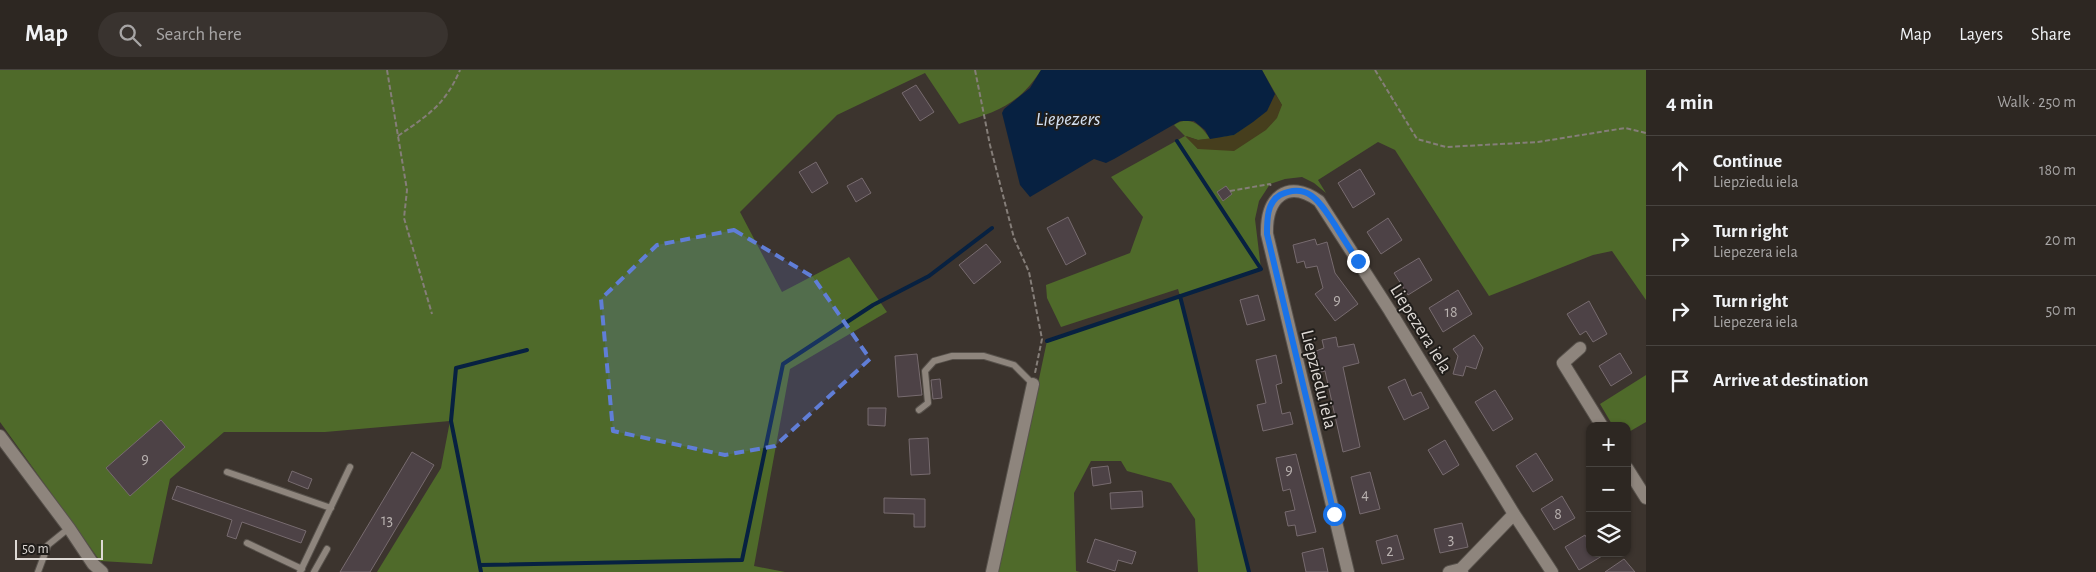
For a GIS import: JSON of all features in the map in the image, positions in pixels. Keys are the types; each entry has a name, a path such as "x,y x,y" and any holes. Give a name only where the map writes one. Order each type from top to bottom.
{"street":[{"name":"Liepezera iela","path":"1278,196 1293,190 1308,193 1319,201 1394,317 1514,514 1552,572"},
{"name":"Liepziedu iela","path":"1278,196 1268,212 1267,234 1348,572"},
{"path":"1580,348 1564,363 1600,422"},
{"path":"992,572 1033,384"},
{"path":"0,436 69,528 93,564 102,572"},
{"path":"1631,474 1646,498"},
{"path":"1448,572 1462,570 1514,514"}],"lane":[{"path":"918,410 928,403 925,372 934,361 952,356 984,356 1014,365 1033,384"},
{"path":"247,543 301,570 350,467"},
{"path":"227,472 330,508"},
{"path":"38,572 48,545 69,528"},
{"path":"314,572 327,548"}],"path":[{"path":"387,70 407,190 404,218 432,314"},
{"path":"398,136 432,113 452,90 460,70"},
{"path":"976,70 990,145 1014,238 1029,272 1042,339 1033,384"},
{"path":"1375,70 1417,139 1446,147 1538,142 1624,128 1646,133"},
{"path":"1230,191 1270,184 1278,196"}],"highlighted area":[{"path":"734,230 813,277 870,359 775,446 725,455 613,431 601,299 657,245"}],"green space":[{"path":"0,70 1041,70 1024,92 1006,106 959,124 925,73 837,115 740,212 782,292 849,257 887,312 790,369 754,566 785,572 377,572 441,468 450,421 325,432 224,432 170,479 152,564 100,561 0,422"},
{"path":"1262,70 1646,70 1646,300 1612,251 1593,255 1489,296 1395,150 1378,142 1318,180 1326,193 1314,183 1302,177 1285,179 1270,184 1259,201 1255,219 1261,269 1180,296 1178,289 1061,327 1047,298 1046,285 1130,253 1143,217 1111,177 1185,136 1174,125 1190,121 1203,130 1210,139 1198,140 1186,136 1198,149 1282,105"},
{"path":"1180,296 1249,572 1198,572 1195,519 1171,483 1127,471 1121,461 1091,461 1074,493 1076,571 1080,572 998,572 1047,341"},
{"path":"1646,375 1646,422 1631,431 1631,422 1611,422 1600,404"}],"sand":[{"path":"1275,94 1282,105 1277,118 1266,130 1234,151 1198,149 1185,136 1198,140 1234,135 1267,111"}],"water":[{"name":"Liepezers","path":"1041,70 1262,70 1275,94 1267,111 1234,135 1210,139 1205,130 1194,121 1180,121 1106,163 1094,159 1030,197 1020,185 1002,113 1004,109 1030,88"}],"building":[{"path":"916,85 934,112 920,121 902,93"},
{"path":"816,162 828,183 812,193 799,172"},
{"path":"1360,169 1375,194 1353,208 1338,183"},
{"path":"862,178 871,193 856,202 847,186"},
{"path":"1226,186 1232,194 1223,201 1217,192"},
{"path":"1068,217 1086,254 1066,265 1047,228"},
{"path":"1388,218 1402,240 1381,254 1367,232"},
{"path":"1315,239 1317,245 1327,242 1335,273 1358,304 1335,321 1315,294 1323,288 1317,266 1306,268 1304,261 1297,263 1293,245"},
{"path":"986,244 1001,262 974,284 959,265"},
{"path":"1419,258 1432,280 1408,295 1394,273"},
{"path":"1458,290 1472,314 1443,332 1429,308"},
{"path":"1258,295 1265,320 1247,325 1240,300"},
{"path":"1589,301 1607,334 1593,342 1586,331 1580,335 1567,314"},
{"path":"1474,335 1483,348 1476,369 1466,366 1463,376 1453,374 1458,356 1453,349"},
{"path":"1336,337 1338,347 1354,344 1359,363 1343,367 1360,447 1343,452 1325,371 1321,372 1316,351 1324,348 1322,340"},
{"path":"1620,353 1632,373 1611,386 1599,366"},
{"path":"917,354 922,395 898,397 895,356"},
{"path":"1276,355 1282,383 1276,385 1282,414 1290,412 1293,424 1263,431 1257,405 1266,403 1256,360"},
{"path":"940,379 942,398 933,399 931,380"},
{"path":"1405,379 1412,396 1421,392 1429,408 1404,420 1388,387"},
{"path":"1495,390 1513,419 1493,431 1475,402"},
{"path":"868,408 886,408 885,426 868,425"},
{"path":"161,420 185,447 130,496 106,468"},
{"path":"928,438 930,474 911,475 909,439"},
{"path":"1445,440 1459,465 1443,475 1428,450"},
{"path":"412,452 434,465 370,572 340,572"},
{"path":"1536,453 1553,480 1533,492 1516,466"},
{"path":"1296,454 1316,532 1297,536 1295,525 1288,526 1285,512 1295,510 1290,489 1283,491 1276,458"},
{"path":"1108,466 1111,483 1093,486 1091,468"},
{"path":"292,471 312,479 308,489 288,481"},
{"path":"1370,472 1380,509 1360,514 1351,477"},
{"path":"177,486 306,531 301,543 242,522 236,539 227,536 232,520 172,499"},
{"path":"1142,491 1143,507 1111,509 1110,493"},
{"path":"1562,496 1575,518 1554,530 1541,509"},
{"path":"884,498 925,499 925,527 914,527 914,514 884,513"},
{"path":"1462,523 1468,547 1440,553 1434,529"},
{"path":"1397,535 1404,559 1382,564 1376,541"},
{"path":"1585,535 1586,557 1600,557 1579,570 1565,547"},
{"path":"1095,539 1136,552 1132,564 1118,560 1115,571 1087,562"},
{"path":"1323,548 1328,572 1306,572 1302,553"},
{"path":"1624,559 1635,572 1605,572"}],"waterway":[{"path":"1047,341 1261,269 1177,141"},
{"path":"480,565 742,560 783,364 873,305 929,276 992,228"},
{"path":"1180,296 1249,572"},
{"path":"481,572 451,421 456,368 527,350"}],"route":[{"path":"1334,514 1267,234 1268,212 1272,203 1278,196 1293,190 1308,193 1319,201 1358,261"}]}
